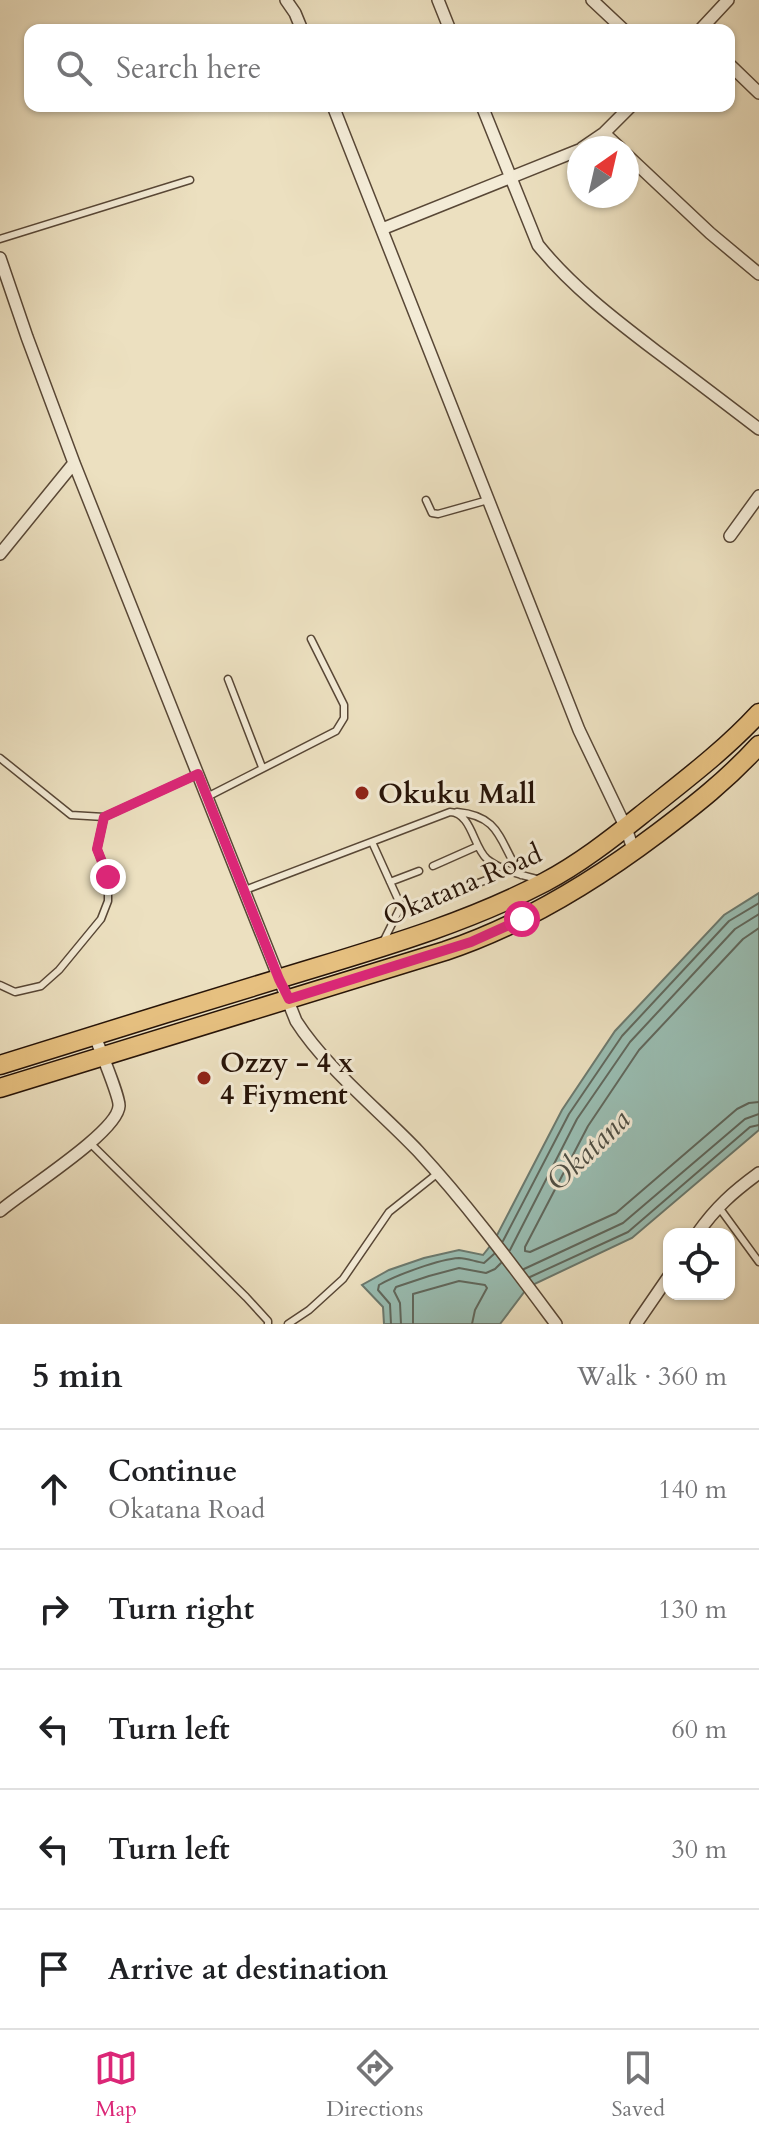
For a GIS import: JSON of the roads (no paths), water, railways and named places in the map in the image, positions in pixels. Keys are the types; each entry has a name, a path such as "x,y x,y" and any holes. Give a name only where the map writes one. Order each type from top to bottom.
{"main road":[{"name":"Okatana Road","path":"0,1065 379,949 456,922 546,882 626,828 733,741 759,713"},
{"name":"Okatana Road","path":"0,1088 471,942 501,929 571,893 634,852 717,788 759,745"}],"street":[{"path":"286,0 300,24"},
{"path":"438,0 448,24"},
{"path":"592,0 618,24"},
{"path":"706,24 728,0"},
{"path":"735,70 759,93"},
{"path":"335,112 579,730 626,828 634,852"},
{"path":"485,112 538,245 561,272 620,323 759,429"},
{"path":"600,136 625,112"},
{"path":"604,133 607,136"},
{"path":"382,229 567,154"},
{"path":"639,166 759,274"},
{"path":"0,258 74,463 296,1021 315,1047 438,1173 479,1221 556,1324"},
{"path":"0,554 74,463"},
{"path":"730,536 759,496"},
{"path":"0,1211 90,1143 116,1117 120,1104 95,1036"},
{"path":"702,1228 718,1206 759,1173"},
{"path":"636,1324 663,1285"}],"lane":[{"path":"0,239 190,180"},
{"path":"426,500 432,513 438,514 488,500"},
{"path":"207,797 336,731 344,718 344,705 311,639"},
{"path":"228,679 262,767"},
{"path":"0,758 71,815 104,817 198,774"},
{"path":"245,890 450,812 474,813 493,826 521,875"},
{"path":"457,812 463,817 484,857 510,871 546,882"},
{"path":"0,985 15,992 41,986 59,970 101,919 108,901 108,877 97,849 104,817"},
{"path":"372,842 401,906 410,909 510,871"},
{"path":"433,866 478,846"},
{"path":"390,882 419,871"},
{"path":"379,949 401,906"},
{"path":"90,1143 246,1297 268,1324"},
{"path":"288,1324 309,1310 343,1279 389,1212 438,1173"},
{"path":"718,1206 759,1262"}],"water":[{"name":"Okatana","path":"759,893 759,1130 632,1238 528,1287 500,1324 384,1324 383,1307 362,1285 389,1270 424,1258 459,1250 483,1255 494,1241 562,1110 615,1031 724,915"}],"place":[{"name":"Okuku Mall","path":"362,793"},
{"name":"Ozzy - 4 x 4 Fiyment","path":"204,1078"}]}
